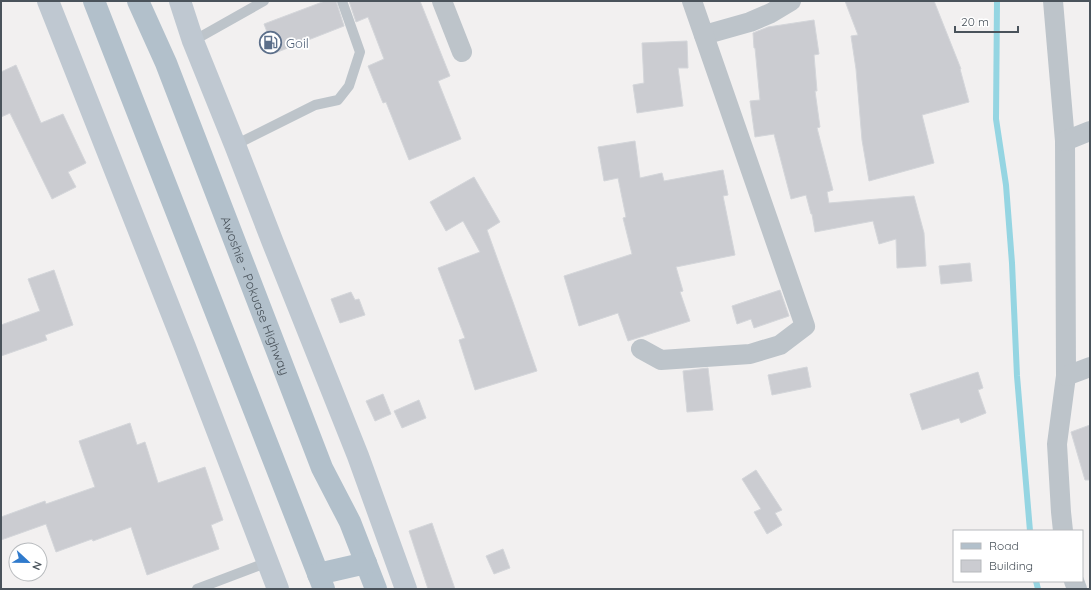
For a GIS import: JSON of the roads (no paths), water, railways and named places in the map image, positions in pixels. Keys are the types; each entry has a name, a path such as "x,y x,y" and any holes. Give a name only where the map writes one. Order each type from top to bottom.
{"main road":[{"path":"94,1 321,581 366,563"},
{"name":"Awoshie - Pokuase Highway","path":"138,1 166,63 322,468 350,522 376,589"}],"street":[{"path":"48,1 278,589"},
{"path":"180,1 193,42 358,456 406,589"},
{"path":"442,1 462,52"},
{"path":"641,349 661,360 750,354 780,344 805,326 692,1"},
{"path":"704,35 750,22 771,13 790,1"},
{"path":"1053,1 1065,141 1066,376 1057,444 1063,530"},
{"path":"1065,141 1090,131"},
{"path":"1066,376 1090,367"}],"lane":[{"path":"193,42 264,1"},
{"path":"235,145 315,106 338,100 349,86 360,52 342,1"},
{"path":"198,589 268,562"}],"waterway":[{"path":"997,1 996,119 1006,185 1012,263 1017,376 1030,530"},
{"path":"1036,582 1038,589"}],"place":[{"name":"Goil","path":"271,43"}]}
